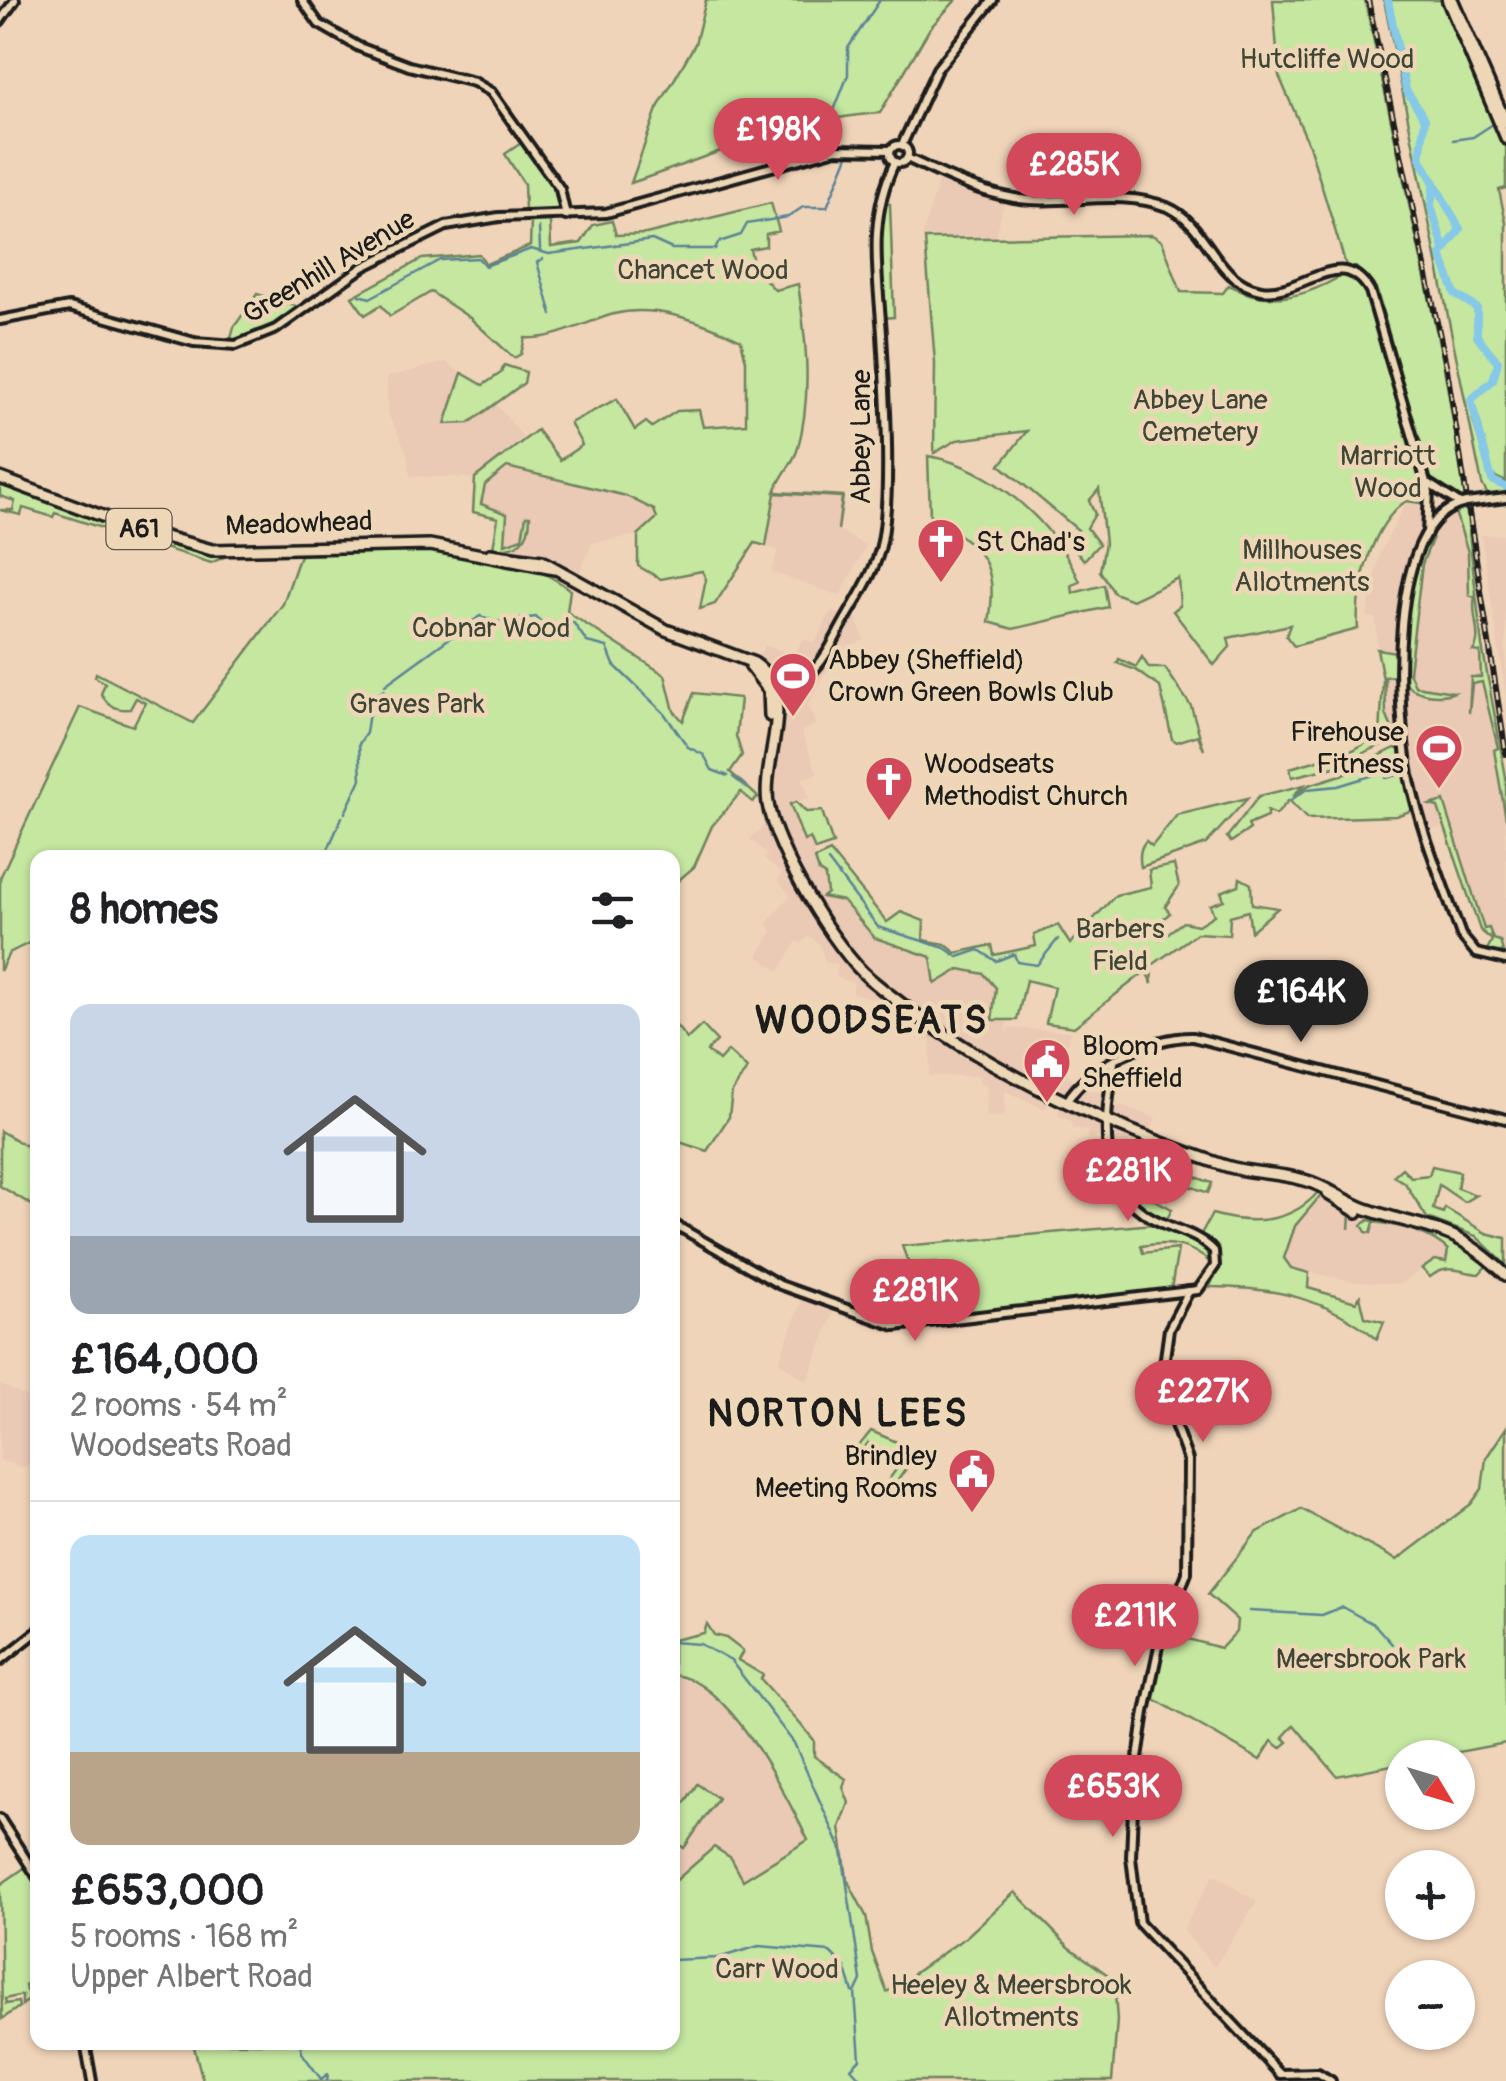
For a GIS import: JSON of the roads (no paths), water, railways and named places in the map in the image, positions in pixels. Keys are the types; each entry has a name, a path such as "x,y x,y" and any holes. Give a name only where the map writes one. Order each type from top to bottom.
{"highway":[{"name":"Meadowhead","path":"0,478 140,530 212,550 405,544 527,557 666,630 760,667 773,688"},
{"path":"773,688 768,807 815,908 836,943 870,979 933,1024 1116,1126 1237,1169 1314,1183 1352,1210 1404,1219 1462,1238 1506,1275"}],"main road":[{"path":"1450,0 1506,122"},
{"path":"1450,0 1506,140"}],"street":[{"path":"0,21 15,0"},
{"path":"302,0 319,24 341,38 409,66 474,82 491,92 558,186 566,216"},
{"path":"993,0 938,70 902,145 890,150 895,162 907,158 962,183 1020,199 1129,199 1163,205 1201,230 1228,274 1256,289 1282,290 1334,270 1356,274 1370,291 1425,478 1430,500 1427,532"},
{"path":"902,145 907,158"},
{"name":"Greenhill Avenue","path":"0,320 69,308 194,342 236,345 276,330 363,267 446,226 489,218 606,213 836,149 890,150"},
{"name":"Abbey Lane","path":"773,688 792,684 823,661 882,544 883,366 874,240 879,204 895,162"},
{"path":"1425,478 1443,496 1464,504"},
{"path":"1506,498 1464,504 1440,514 1427,532 1412,567 1400,634 1408,770 1464,940 1476,953 1506,960"},
{"path":"1067,1102 1114,1063 1157,1040 1201,1037 1506,1119"},
{"path":"680,1228 780,1285 896,1326 1202,1288 1215,1266 1214,1251 1135,1206 1112,1164 1104,1120 1110,1108 1114,1063"},
{"path":"1104,1136 1116,1126"},
{"path":"1189,1291 1170,1329 1163,1372 1171,1414 1188,1460 1186,1573 1181,1597 1160,1641 1144,1712 1131,1836 1139,1922 1280,2074 1328,2078"},
{"path":"0,1661 30,1637"},
{"path":"0,1819 30,1866"},
{"path":"86,2050 92,2081"}],"waterway":[{"path":"826,131 848,75 848,48 880,0"},
{"path":"1388,0 1406,90 1425,119 1420,158 1460,229 1441,255 1455,294 1477,308 1477,336 1498,362 1493,380 1471,400 1492,480 1506,487"},
{"path":"1453,140 1473,137 1493,124"},
{"path":"360,295 370,298 440,260 478,258 485,266 531,249 549,254 652,240 672,249 715,249 719,242 741,235 747,224 788,217 803,207 827,207 849,153"},
{"path":"1434,181 1431,206 1444,249"},
{"path":"539,227 540,249"},
{"path":"543,259 537,262 552,315"},
{"path":"385,685 480,616 497,622 536,617 542,624 555,622 560,628 573,622 587,642 607,647 614,665 664,713 688,747 704,755 712,770 728,776"},
{"path":"345,813 361,779 359,744 366,733 371,699 384,690"},
{"path":"1291,800 1307,789 1338,786 1377,774"},
{"path":"1386,778 1398,775"},
{"path":"733,777 747,788"},
{"path":"328,850 342,817"},
{"path":"828,861 878,927 945,948 958,957 979,950 996,961 1014,954 1017,962 1037,965 1058,939"},
{"path":"1249,1611 1322,1615 1342,1607 1375,1625 1392,1644"},
{"path":"680,1643 700,1644 731,1661 794,1743 842,1851 861,1980 855,1993 860,2059 851,2068 863,2081"},
{"path":"680,1960 718,1958 759,1946 830,1952 845,1967 853,1992"},
{"path":"301,2050 321,2079 328,2074 327,2081"}],"railway":[{"path":"1368,0 1447,369 1506,754"}],"place":[{"name":"St Chad's","path":"941,584"},
{"name":"Abbey (Sheffield) Crown Green Bowls Club","path":"793,718"},
{"name":"Firehouse Fitness","path":"1439,790"},
{"name":"Woodseats Methodist Church","path":"889,822"},
{"name":"Bloom Sheffield","path":"1047,1104"},
{"name":"Brindley Meeting Rooms","path":"972,1514"}],"district":[{"name":"WOODSEATS","path":"872,1021"},
{"name":"NORTON LEES","path":"838,1414"}],"park label":[{"name":"Hutcliffe Wood","path":"1327,59"},
{"name":"Chancet Wood","path":"703,270"},
{"name":"Abbey Lane Cemetery","path":"1200,416"},
{"name":"Marriott Wood","path":"1388,472"},
{"name":"Millhouses Allotments","path":"1302,566"},
{"name":"Cobnar Wood","path":"491,628"},
{"name":"Graves Park","path":"417,704"},
{"name":"Barbers Field","path":"1120,945"},
{"name":"Meersbrook Park","path":"1371,1659"},
{"name":"Carr Wood","path":"777,1969"},
{"name":"Heeley & Meersbrook Allotments","path":"1011,2001"}]}
